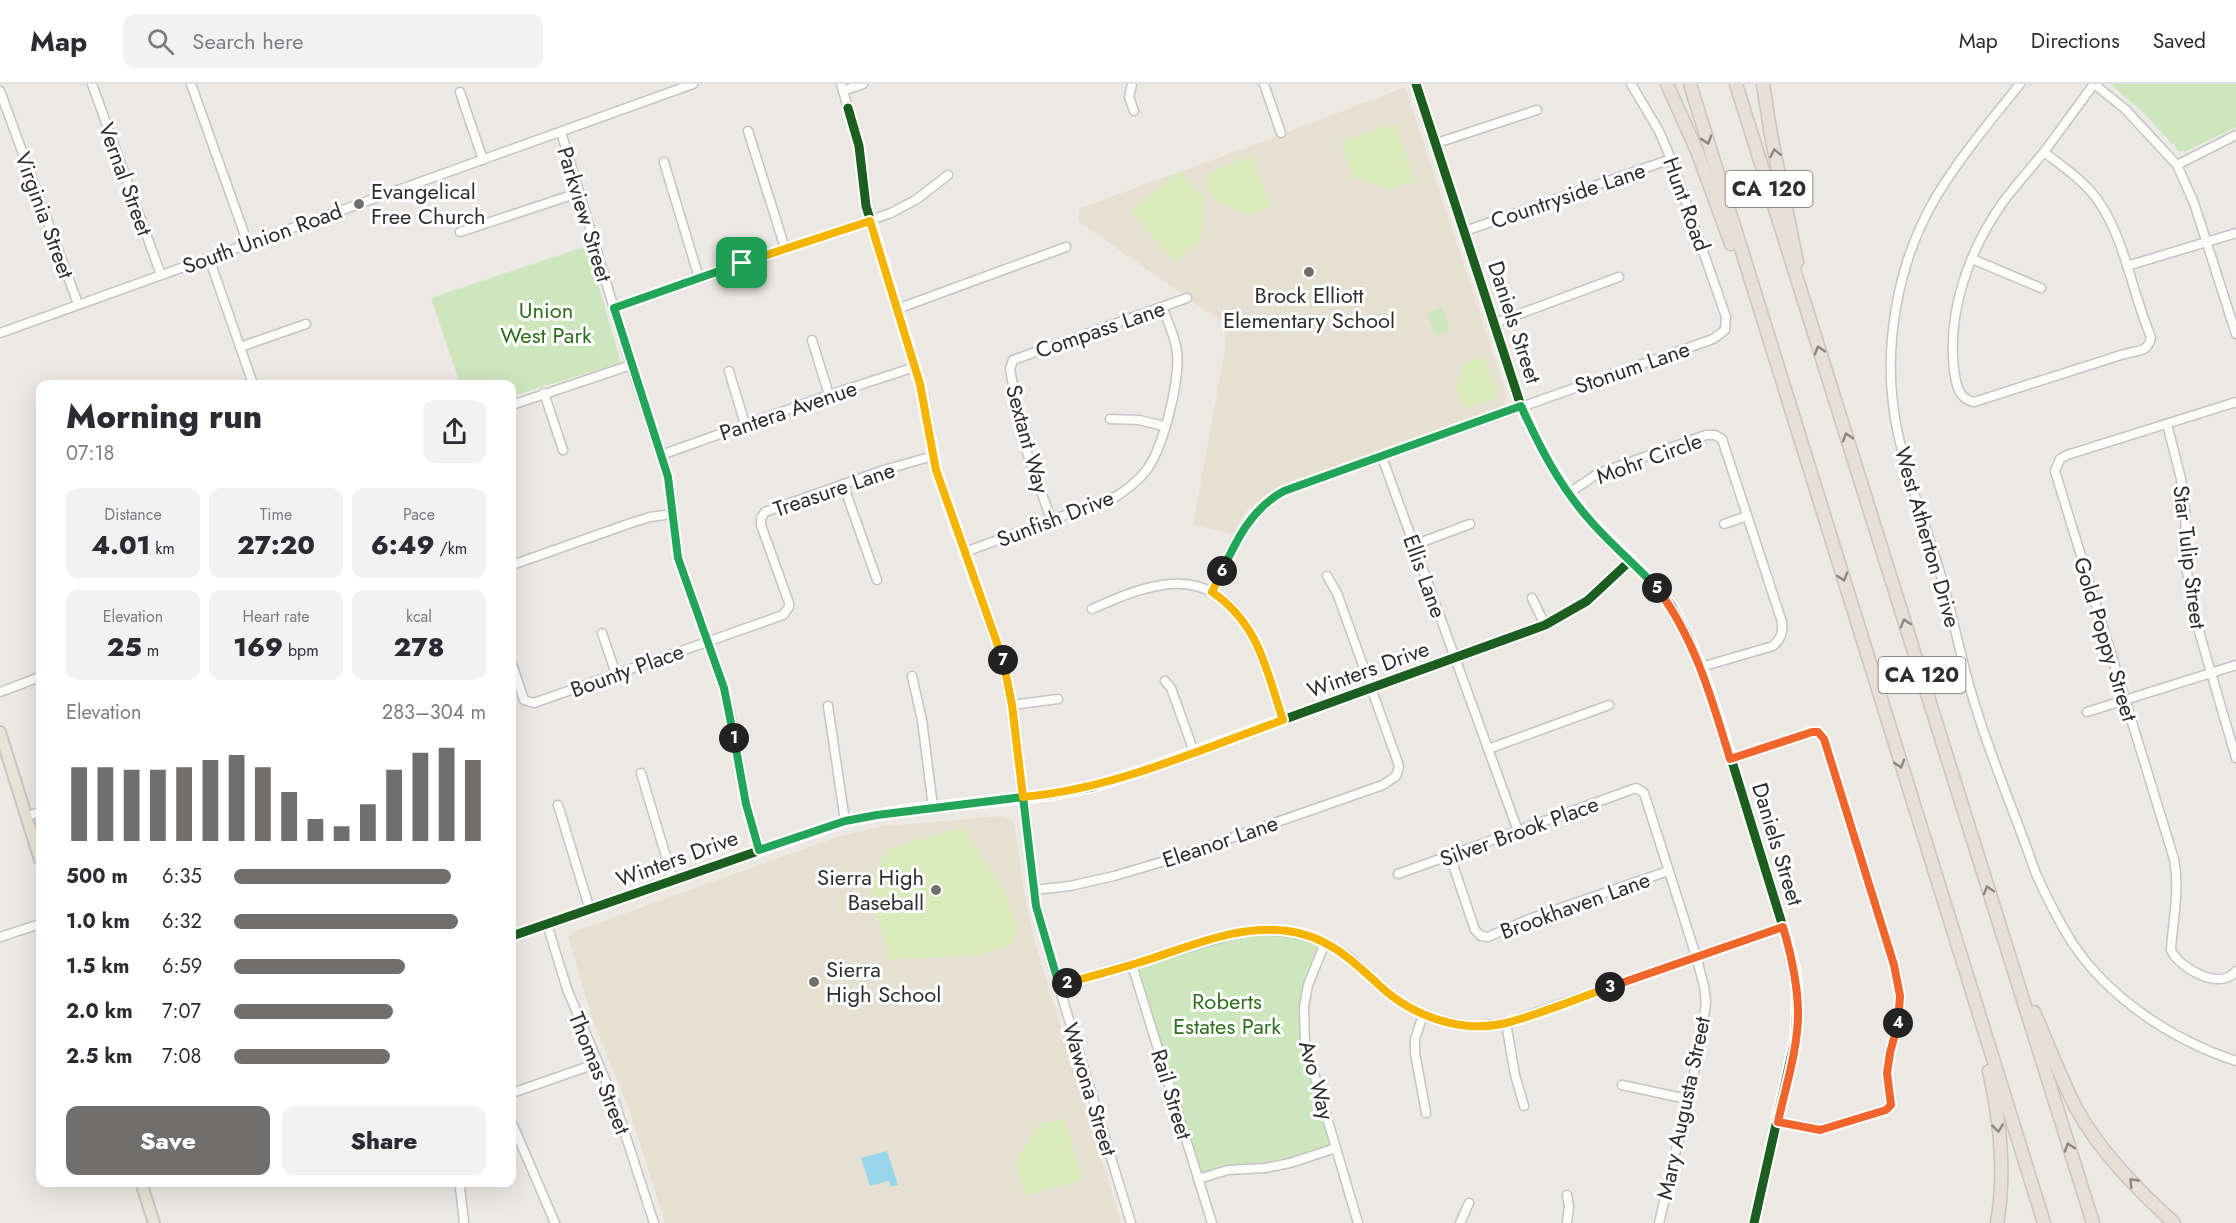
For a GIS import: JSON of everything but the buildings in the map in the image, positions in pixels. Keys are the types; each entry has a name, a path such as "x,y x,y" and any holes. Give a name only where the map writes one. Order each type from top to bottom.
{"highway":[{"path":"1667,84 1711,186 1825,522"},
{"name":"CA 120","path":"1690,84 2044,1223"},
{"name":"CA 120","path":"1736,84 2093,1223"},
{"path":"1763,84 1771,135 1795,246 1801,293"},
{"path":"2006,946 2056,1067 2090,1131 2119,1167 2174,1223"},
{"path":"1963,968 1982,1038 1996,1110 2001,1180 1997,1223"}],"main road":[{"path":"0,732 36,846"},
{"path":"143,1187 154,1223"}],"street":[{"name":"Vernal Street","path":"92,84 161,275"},
{"path":"191,84 248,244"},
{"name":"South Union Road","path":"0,333 693,84"},
{"path":"842,88 863,84"},
{"path":"1132,84 1129,97 1134,111"},
{"path":"1264,84 1281,133"},
{"name":"Daniels Street","path":"1416,84 1521,406 1546,457 1569,493 1587,517 1657,588 1671,605 1688,636 1701,667 1783,927 1794,965 1798,1011 1796,1035 1754,1223"},
{"name":"Hunt Road","path":"1631,84 1659,131 1671,159 1726,317 1725,330"},
{"name":"West Atherton Drive","path":"2020,84 1936,197 1913,247 1897,303 1892,354 1892,386 1900,441 1942,578 1976,708 2036,874 2049,901 2073,944 2091,967 2113,989 2168,1030 2207,1051 2236,1061"},
{"path":"2044,152 2072,174 2098,200 2115,232 2127,266 2151,337 2149,346 2143,351 2128,352 1974,402 1966,401 1960,395 1958,388 1952,345 1958,305 1972,259 2003,202 2044,152 2094,84 2125,109 2177,165 2194,203 2234,319 2236,334"},
{"name":"Wawona Street","path":"842,88 859,146 866,206 924,396 933,456 1002,657 1012,705 1034,890 1041,925 1131,1223"},
{"name":"Virginia Street","path":"0,91 78,304"},
{"path":"460,92 483,160"},
{"path":"1437,143 1537,110"},
{"path":"748,131 785,248"},
{"name":"Parkview Street","path":"561,132 631,365 668,477 678,558 728,704 746,804 759,850"},
{"path":"2177,165 2236,135"},
{"name":"Countryside Lane","path":"1465,231 1671,159"},
{"path":"664,162 699,278"},
{"path":"614,308 891,213 918,199 948,175"},
{"path":"460,232 578,193"},
{"path":"2127,266 2236,233"},
{"path":"897,309 1066,247"},
{"path":"209,258 252,380"},
{"path":"1972,259 2041,288"},
{"path":"1495,323 1619,277"},
{"name":"Compass Lane","path":"1013,360 1187,298"},
{"name":"Sunfish Drive","path":"965,552 1100,503 1131,487 1148,468 1158,449 1174,393 1177,364 1174,338 1162,307"},
{"path":"240,347 306,324"},
{"name":"Stonum Lane","path":"1212,592 1245,527 1258,509 1284,491 1713,339 1725,330"},
{"path":"812,340 829,395"},
{"name":"Sextant Way","path":"1013,360 1010,369 1024,444 1051,519"},
{"path":"516,404 631,365"},
{"name":"Pantera Avenue","path":"661,455 829,395 915,368"},
{"path":"729,371 745,424"},
{"path":"544,393 562,450"},
{"path":"2167,424 2236,402"},
{"path":"1110,419 1139,420 1164,426"},
{"name":"Gold Poppy Street","path":"2167,424 2060,459 2057,463 2056,475 2177,875 2171,950 2174,956 2211,980 2220,981 2230,977 2236,971"},
{"name":"Star Tulip Street","path":"2167,424 2181,479 2185,511 2187,572 2193,611 2236,758"},
{"name":"Mohr Circle","path":"1569,493 1597,474 1706,435 1715,435 1725,444 1782,622 1783,633 1773,646 1701,667"},
{"name":"Treasure Lane","path":"778,617 783,615 789,603 761,525 761,518 765,512 884,470 933,456"},
{"name":"Ellis Lane","path":"1382,457 1518,831"},
{"path":"843,484 877,580"},
{"path":"516,564 631,523 672,514"},
{"path":"1724,524 1747,516"},
{"path":"1414,545 1470,524"},
{"name":"Winters Drive","path":"516,935 845,821 933,807 1050,795 1092,787 1372,689 1545,625 1587,601 1631,560"},
{"path":"1327,576 1336,593 1372,689"},
{"path":"1092,609 1127,594 1162,585 1194,586 1212,592 1238,612 1249,628 1261,653 1283,720"},
{"path":"1532,598 1545,625"},
{"name":"Bounty Place","path":"516,679 524,700 534,703 778,617"},
{"path":"602,633 616,674"},
{"path":"2087,712 2236,665"},
{"path":"912,676 922,720 933,807"},
{"path":"0,692 36,678"},
{"path":"1165,681 1171,688 1194,752"},
{"name":"Eleanor Lane","path":"1034,890 1085,883 1165,861 1391,781 1398,772 1397,760 1372,689"},
{"path":"1012,705 1058,699"},
{"path":"1488,749 1609,705"},
{"path":"828,706 845,821"},
{"path":"1730,759 1812,732 1818,732 1824,739 1894,965 1900,996 1899,1019 1887,1073 1891,1105 1886,1110 1820,1130 1778,1122"},
{"path":"641,773 673,880"},
{"name":"Silver Brook Place","path":"1398,874 1636,788 1640,789"},
{"name":"Mary Augusta Street","path":"1640,789 1648,802 1696,956 1706,1002 1700,1047 1659,1223"},
{"path":"558,805 590,910"},
{"path":"27,816 36,813"},
{"name":"Brookhaven Lane","path":"1449,856 1475,930 1481,936 1488,937 1529,920 1668,871"},
{"name":"Thomas Street","path":"547,924 567,989 615,1102 654,1223"},
{"path":"0,937 36,925"},
{"path":"1059,985 1132,965 1215,938 1263,929 1289,931 1325,943 1354,961 1382,988 1423,1015 1472,1026 1506,1023 1783,927"},
{"name":"Avo Way","path":"1325,943 1308,985 1303,1024 1307,1053 1357,1220"},
{"name":"Rail Street","path":"1132,965 1212,1223"},
{"path":"1423,1015 1415,1039 1415,1053 1426,1113"},
{"path":"1506,1023 1515,1075 1524,1106"},
{"path":"516,1092 598,1063"},
{"path":"1622,1085 1687,1099"},
{"path":"516,1132 555,1223"},
{"path":"1198,1179 1228,1170 1265,1168 1290,1163 1336,1148"},
{"path":"460,1187 464,1223"},
{"path":"1567,1195 1569,1206 1567,1223"},
{"path":"1460,1223 1469,1203"}],"shaded area":[{"name":"Brock Elliott Elementary School","path":"1405,87 1507,396 1504,406 1277,487 1248,509 1232,534 1193,525 1225,349 1225,324 1078,221 1080,208"},
{"name":"Sierra High School","path":"1002,816 1014,822 1024,892 1034,939 1121,1223 665,1223 628,1106 594,1024 568,936 573,932 837,837 883,826"}],"green space":[{"path":"2110,84 2236,84 2236,127 2186,151 2179,151 2143,112"},
{"path":"1395,124 1415,181 1389,190 1353,177 1341,142"},
{"path":"1251,155 1270,206 1249,215 1214,201 1205,176"},
{"path":"1180,171 1204,198 1202,239 1174,262 1131,211"},
{"name":"Union West Park","path":"587,246 621,363 516,395 516,380 459,380 431,298"},
{"path":"1442,307 1450,329 1436,335 1427,313"},
{"path":"1485,357 1498,398 1464,409 1456,386 1464,364"},
{"name":"Sierra High Baseball","path":"963,827 1006,894 1017,931 1011,945 978,955 890,960 868,886 888,849"},
{"name":"Roberts Estates Park","path":"1263,929 1325,943 1308,985 1303,1024 1336,1148 1290,1163 1198,1179 1132,965"},
{"path":"1065,1118 1081,1180 1024,1196 1017,1160 1039,1124"}],"water":[{"path":"887,1151 898,1185 891,1187 889,1181 870,1186 861,1158"}],"cycle path":[{"path":"1416,84 1521,406 1546,457 1569,493 1587,517 1657,587 1671,605 1688,636 1722,729 1783,927 1794,965 1797,988 1796,1035 1754,1223"},
{"path":"848,108 859,146 866,206 920,384 936,470 979,593"},
{"path":"516,935 845,821 908,810 1050,795 1092,787 1147,769 1545,625 1587,601 1631,560"}],"place":[{"name":"Evangelical Free Church","path":"359,204"},
{"name":"Brock Elliott Elementary School","path":"1309,272"},
{"name":"Sierra High Baseball","path":"936,890"},
{"name":"Sierra High School","path":"814,982"}],"route":[{"path":"742,263 614,308 668,477 672,496 673,534 678,558 724,688 746,804 759,850 845,821 908,810 1023,797 1036,906 1059,985 1132,965 1215,938 1263,929 1289,931 1313,938 1344,953 1382,988 1423,1015 1472,1026 1506,1023 1783,927 1794,965 1798,1011 1796,1035 1778,1122 1820,1130 1886,1110 1891,1105 1887,1073 1899,1019 1900,996 1894,965 1824,739 1818,732 1812,732 1730,759 1695,651 1671,605 1587,517 1556,475 1534,436 1521,406 1284,491 1258,509 1245,527 1212,592 1238,612 1249,628 1261,653 1283,720 1092,787 1050,795 1023,797 1010,691 1002,657 936,470 924,396 870,221 742,263"}]}
